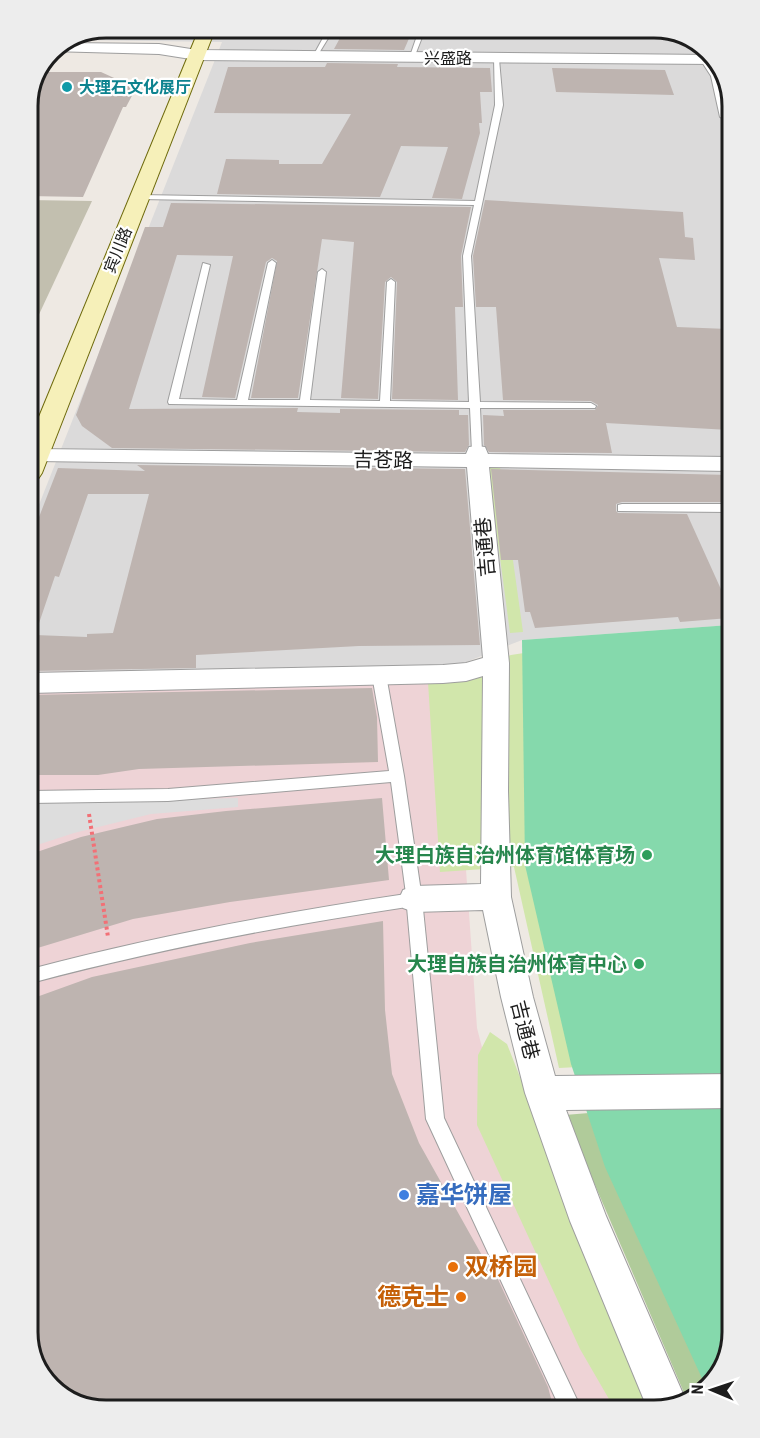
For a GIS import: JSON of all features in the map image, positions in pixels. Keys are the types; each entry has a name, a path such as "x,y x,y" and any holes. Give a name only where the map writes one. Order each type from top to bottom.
{"main road":[{"name":"宾川路","path":"38,451 140,197 189,55 192,38"},
{"name":"宾川路","path":"75,305 189,55 201,38"}],"street":[{"name":"兴盛路","path":"70,48 159,49 189,55"},
{"name":"兴盛路","path":"58,58 156,59 189,55 705,60"},
{"name":"吉苍路","path":"38,458 722,454"},
{"name":"吉苍路","path":"477,457 722,465"},
{"name":"吉通巷","path":"477,457 496,663 494,791 496,897 517,998 542,1093 589,1221 665,1399"},
{"path":"38,683 466,672 496,663"},
{"path":"414,899 496,897"},
{"path":"542,1093 722,1090"}],"lane":[{"path":"314,57 325,38"},
{"path":"411,58 419,38"},
{"path":"477,457 466,256 499,105 496,59"},
{"path":"140,197 476,203"},
{"path":"242,402 272,263"},
{"path":"206,266 173,402 591,406"},
{"path":"305,403 321,272"},
{"path":"386,404 391,282"},
{"path":"622,508 722,508"},
{"path":"379,675 397,776 414,899 435,1119 567,1400"},
{"path":"37,797 86,799 231,793 397,776"},
{"path":"37,974 111,954 313,914 414,899"}],"path":[{"path":"86,799 111,954"}],"shaded area":[{"path":"106,38 658,38 676,41 692,49 706,61 717,80 722,106 722,626 522,640 456,666 38,672 38,508 222,42 89,40"},
{"path":"38,200 92,201 38,317"},
{"path":"456,666 462,812 477,1028 499,1114 629,1400 102,1400 84,1397 68,1389 54,1377 43,1358 37,1332 38,672"},
{"path":"238,798 238,807 151,814 74,833 37,845 37,803"}],"green space":[{"path":"488,467 500,467 523,632 510,633"},
{"name":"大理自族自治州体育中心","path":"722,626 722,1341 716,1360 694,1360 605,1167 571,1064 525,865 522,640"},
{"path":"621,638 672,1062 559,1068 514,867 440,872 428,682 511,655"},
{"path":"490,1032 507,1044 576,1220 655,1400 610,1400 580,1349 477,1125 478,1055"},
{"path":"722,1102 722,1341 716,1360 682,1360 682,1388 565,1115"}],"building":[{"path":"340,38 409,38 404,50 334,49"},
{"path":"327,63 398,64 397,67 490,68 492,92 480,92 482,123 479,123 480,133 462,199 432,198 448,147 401,146 380,197 217,194 226,159 279,160 279,164 322,164 351,114 214,113 228,67 325,67"},
{"path":"552,68 665,70 674,95 556,92"},
{"path":"47,72 101,72 136,88 126,107 123,107 83,197 38,196 38,102"},
{"path":"485,200 683,212 685,237 693,238 695,260 659,258 677,327 722,329 722,430 606,423 612,453 489,452 484,445 483,415 504,416 503,410 595,410 598,405 591,401 503,400 496,307 476,307 473,256"},
{"path":"171,203 471,207 461,256 463,307 455,307 458,400 392,399 397,282 391,277 385,282 378,399 341,398 354,242 322,239 298,398 251,398 277,261 272,258 266,262 235,398 202,397 233,256 177,255 129,409 298,408 297,412 340,413 340,409 459,410 459,415 468,415 469,445 465,452 112,448 82,426 76,415 145,227 163,227"},
{"path":"137,465 465,469 480,645 359,646 196,655 196,668 38,671 38,635 87,637 87,634 113,633 149,494 88,494 59,577 55,576 38,627 38,521 58,468 145,471"},
{"path":"491,469 722,475 722,502 622,502 616,504 616,511 618,513 687,514 722,592 722,619 680,622 678,617 535,628 530,612 525,612 518,560 501,560"},
{"path":"372,688 377,717 378,762 139,769 98,775 37,775 38,695"},
{"path":"382,798 389,880 230,902 133,919 37,948 37,852 81,837 157,819"},
{"path":"383,921 385,1010 392,1074 419,1143 484,1259 496,1275 548,1387 551,1400 102,1400 84,1397 68,1389 54,1377 43,1358 37,1332 37,997 92,977 250,943"}],"place":[{"name":"大理石文化展厅","path":"67,87"},
{"name":"大理白族自治州体育馆体育场","path":"647,855"},
{"name":"大理自族自治州体育中心","path":"639,964"},
{"name":"嘉华饼屋","path":"404,1195"},
{"name":"双桥园","path":"453,1267"},
{"name":"德克士","path":"461,1297"}]}
